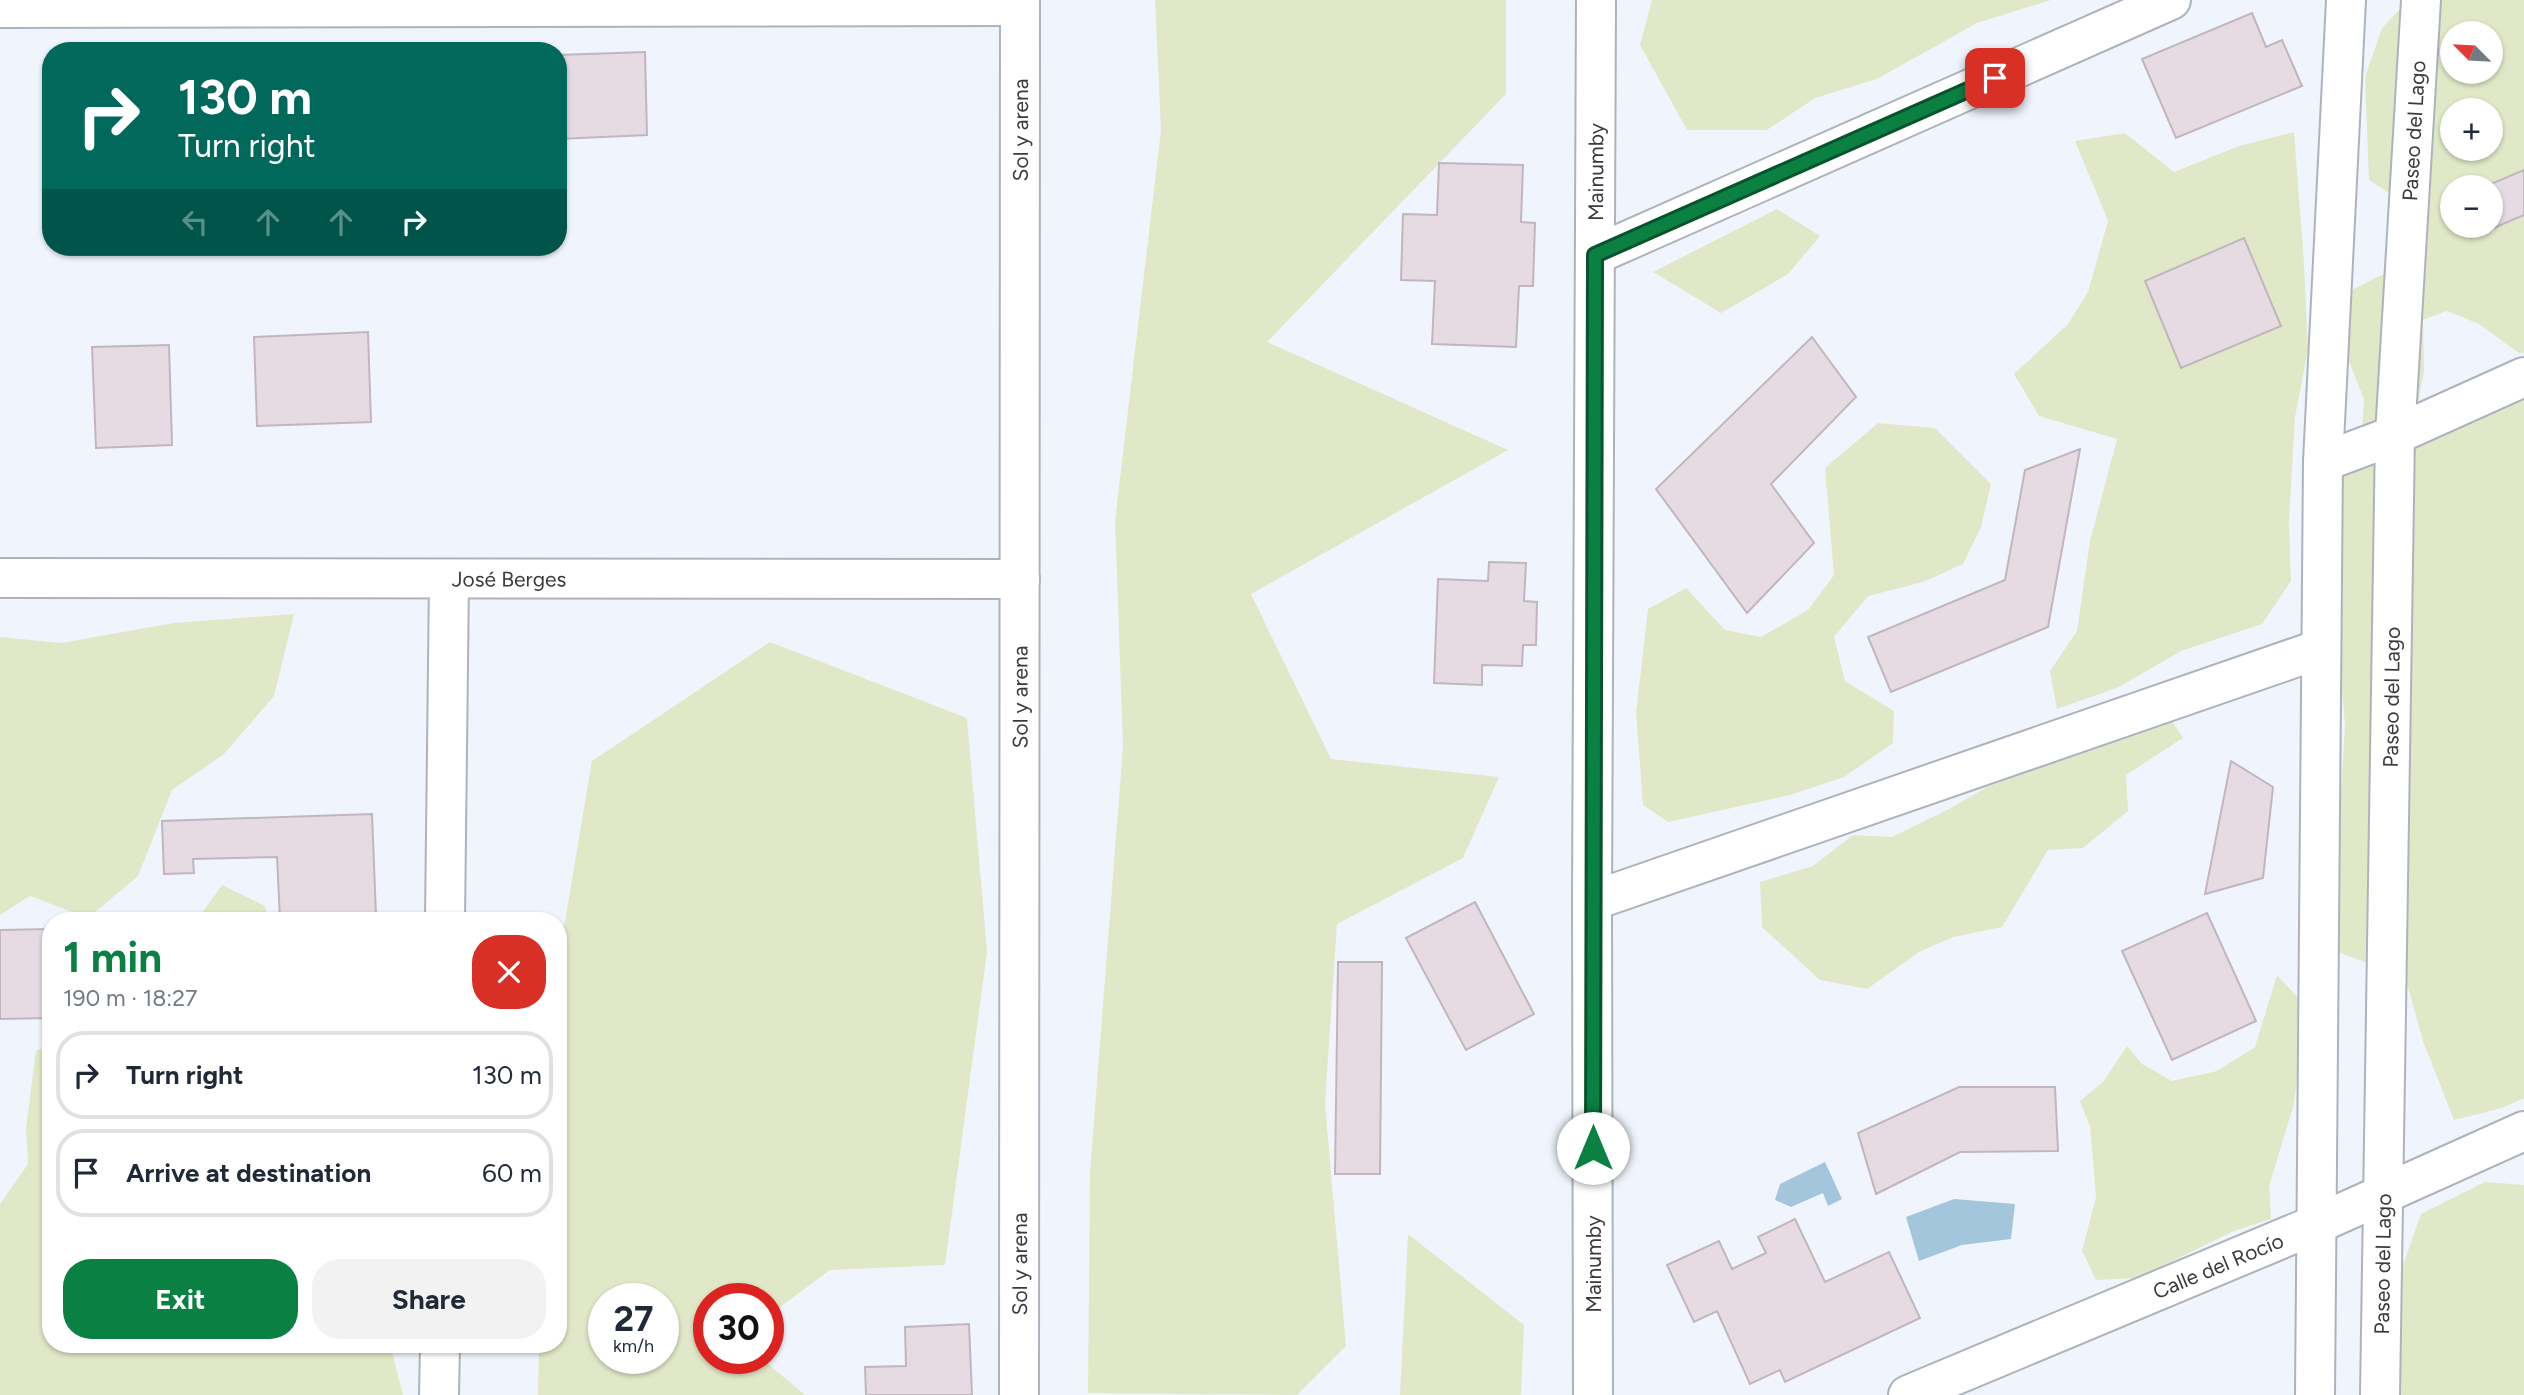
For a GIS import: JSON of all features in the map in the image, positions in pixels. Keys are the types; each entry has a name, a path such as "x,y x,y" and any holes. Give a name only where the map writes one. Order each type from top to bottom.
{"street":[{"name":"Mainumby","path":"1593,1395 1596,0"},
{"path":"1595,255 2171,0"},
{"path":"2315,1395 2323,462 2346,0"},
{"name":"Paseo del Lago","path":"2380,1395 2395,435 2421,0"},
{"path":"0,8 1020,3"},
{"name":"Sol y arena","path":"1019,1395 1020,3"},
{"path":"2323,462 2395,435 2524,377"},
{"name":"José Berges","path":"0,578 1020,579"},
{"path":"445,912 449,579"},
{"path":"1592,901 2320,649"},
{"name":"Calle del Rocío","path":"1908,1395 2317,1224 2383,1192 2524,1131"},
{"path":"439,1395 440,1353"}],"green space":[{"path":"1155,0 1506,0 1506,94 1267,342 1508,450 1251,594 1331,759 1499,777 1463,858 1337,924 1325,1103 1346,1346 1297,1395 1088,1393 1090,1172 1123,747 1115,521 1161,130"},
{"path":"1652,0 2051,0 1977,23 1877,79 1815,98 1767,130 1687,130 1640,45"},
{"path":"2404,0 2524,0 2524,353 2519,353 2479,324 2447,311 2423,320 2424,372 2413,426 2524,377 2524,1098 2502,1108 2454,1120 2423,1041 2408,987 2387,966 2365,962 2332,950 2345,725 2339,654 2337,471 2361,448 2364,399 2347,356 2331,300 2406,263 2409,206 2369,180 2365,77 2382,28 2402,7"},
{"path":"2294,132 2308,350 2295,417 2289,521 2291,581 2262,624 2181,651 2119,687 2057,709 2050,671 2077,631 2090,541 2117,439 2039,416 2014,374 2068,324 2088,292 2108,221 2075,141 2125,133 2174,172 2239,146"},
{"path":"1777,209 1820,236 1788,274 1721,313 1653,272"},
{"path":"1878,423 1935,428 1991,484 1981,527 1963,564 1923,582 1868,596 1834,637 1845,681 1894,711 1893,743 1844,777 1790,795 1668,822 1643,805 1636,713 1648,609 1686,588 1725,630 1761,637 1808,610 1834,575 1825,468"},
{"path":"294,614 274,696 224,754 172,790 138,876 95,912 72,912 30,896 0,915 0,637 61,643 174,623"},
{"path":"770,642 967,718 987,952 945,1265 830,1270 784,1304 784,1283 693,1283 693,1374 780,1374 805,1395 538,1395 539,1353 567,1353 567,912 592,761"},
{"path":"2169,716 2183,738 2126,775 2128,811 2083,848 2048,850 2002,927 1953,937 1919,952 1867,989 1820,980 1762,927 1760,882 1813,866 1853,835 1892,837 1987,787 2117,740"},
{"path":"222,885 265,906 266,912 203,912"},
{"path":"2277,975 2302,1002 2294,1104 2269,1186 2271,1219 2234,1231 2138,1278 2096,1280 2082,1251 2096,1197 2090,1127 2080,1101 2103,1082 2127,1046 2142,1064 2172,1081 2217,1071 2255,1047"},
{"path":"42,1049 42,1353 392,1353 403,1395 0,1395 0,1204 28,1164 26,1128 36,1050"},
{"path":"2485,1182 2524,1185 2524,1395 2390,1395 2381,1350 2402,1268 2421,1214"},
{"path":"1408,1234 1524,1325 1521,1395 1400,1395"}],"water":[{"path":"1825,1162 1842,1199 1828,1206 1823,1193 1791,1207 1775,1200 1780,1184"},
{"path":"1954,1199 2015,1204 2011,1239 1962,1245 1919,1261 1906,1217"}],"building":[{"path":"2252,13 2266,47 2282,40 2302,86 2176,138 2142,59"},
{"path":"645,52 647,135 567,139 567,55"},
{"path":"1439,163 1523,165 1521,222 1535,223 1533,286 1519,286 1516,347 1432,344 1435,281 1401,280 1403,214 1437,215"},
{"path":"2524,170 2524,215 2503,224 2503,179"},
{"path":"2244,238 2281,326 2181,368 2145,281"},
{"path":"368,332 371,422 257,426 254,337"},
{"path":"1812,337 1856,397 1771,484 1814,543 1747,613 1656,489"},
{"path":"169,345 172,445 96,448 92,347"},
{"path":"2080,449 2048,627 1891,692 1868,637 2005,580 2025,470"},
{"path":"1489,562 1526,563 1524,601 1537,602 1536,645 1523,645 1522,666 1482,665 1482,685 1434,683 1438,579 1488,581"},
{"path":"2231,761 2273,787 2263,878 2205,894"},
{"path":"372,814 376,912 280,912 277,857 193,859 194,873 164,874 162,821"},
{"path":"1475,902 1534,1014 1466,1050 1406,938"},
{"path":"2207,913 2256,1021 2172,1060 2122,951"},
{"path":"42,929 42,1018 0,1019 0,930"},
{"path":"1338,962 1382,962 1380,1174 1335,1174"},
{"path":"1959,1087 2055,1087 2058,1151 1960,1152 1876,1194 1858,1133"},
{"path":"1795,1219 1825,1282 1889,1252 1920,1318 1785,1382 1780,1370 1750,1384 1717,1311 1694,1322 1667,1265 1719,1241 1732,1269 1766,1253 1758,1237"},
{"path":"969,1324 972,1395 866,1395 865,1367 906,1366 905,1327"}],"route":[{"path":"1593,1148 1595,255 1995,78"}]}
